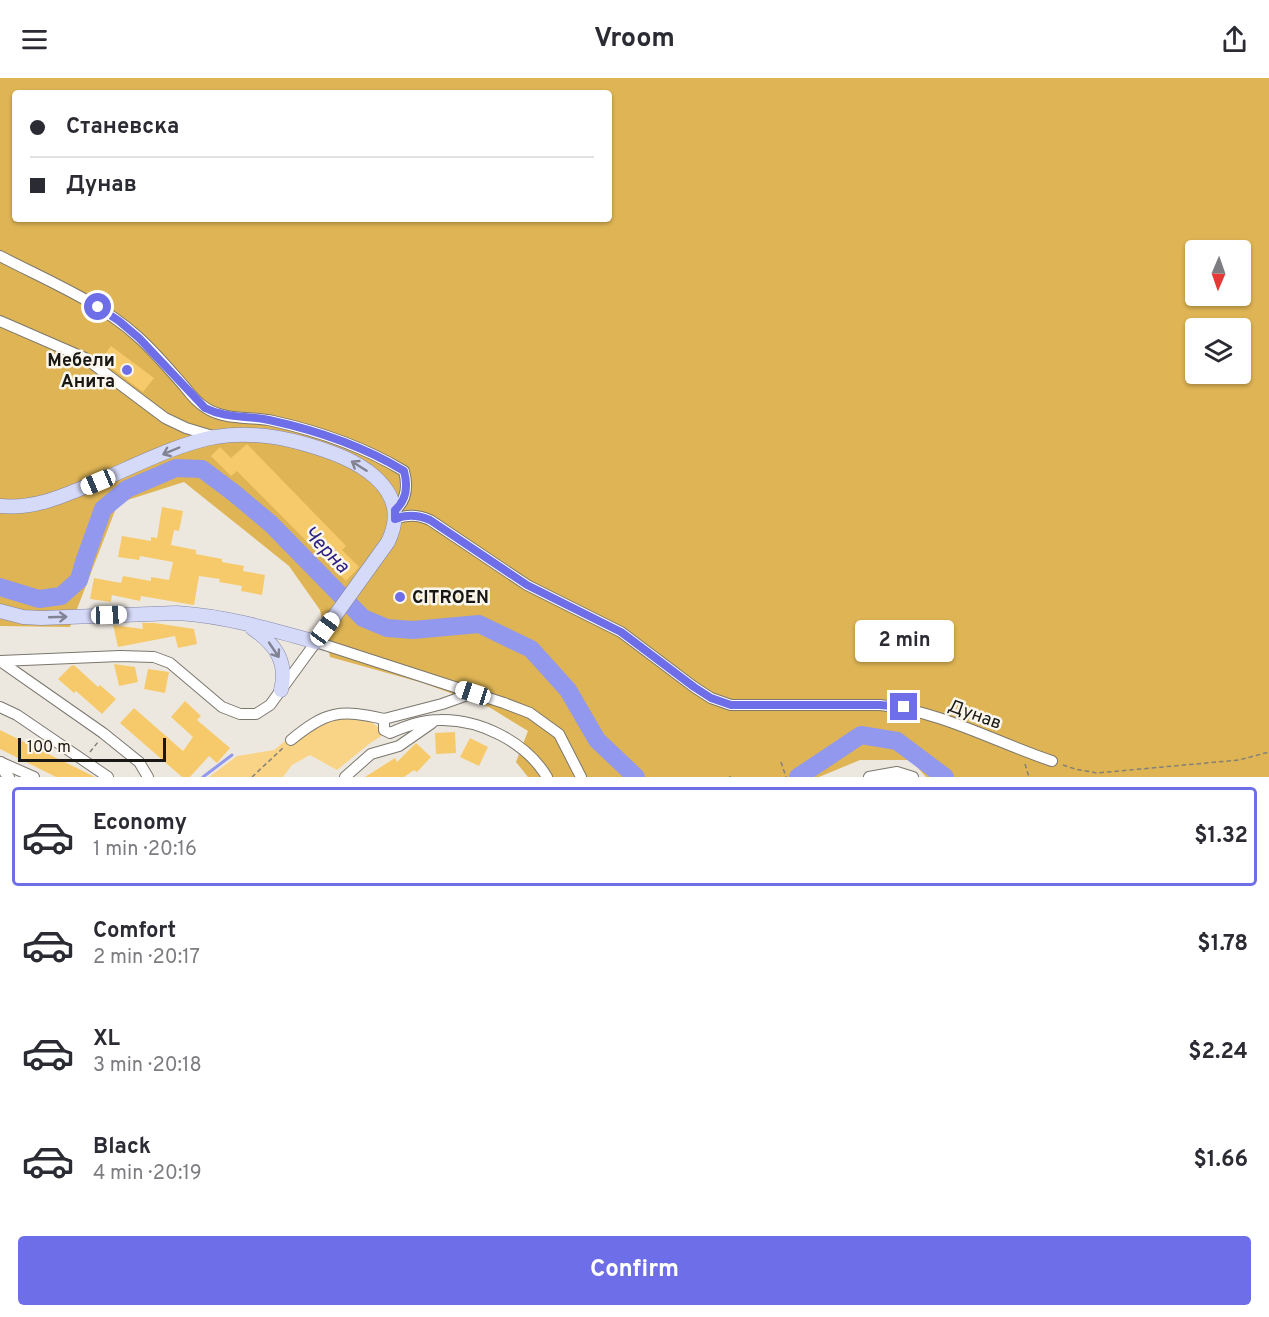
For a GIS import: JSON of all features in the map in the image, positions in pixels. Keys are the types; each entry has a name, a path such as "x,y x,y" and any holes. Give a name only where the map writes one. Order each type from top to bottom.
{"main road":[{"path":"0,506 22,507 57,499 180,447 216,437 261,436 299,442 351,461 375,477 385,489 395,514 395,526 388,543 316,642 216,616 177,613 41,618 22,617 0,611"},
{"path":"243,622 263,636 276,651 284,669 281,690"}],"street":[{"path":"0,256 98,307 119,321 139,338 205,408 232,417 260,418 305,428 333,438 404,471 407,484 402,504 395,514"},
{"path":"0,321 86,358 165,418 186,428 216,437"},
{"name":"Дунав","path":"395,514 422,516 430,520 527,585 621,632 711,698 731,705 904,707 1052,761"},
{"path":"0,661 120,656 154,657 170,663 222,707 240,714 256,714 265,709 281,690 316,642 530,713 559,734 581,777"},
{"path":"0,661 103,733 139,762 148,777"},
{"path":"291,740 309,724 322,718 352,712 384,719 442,704 473,693"},
{"path":"0,707 17,715 108,777"},
{"path":"384,719 384,730 390,733 410,725 438,720 458,721 479,726 526,751 547,777"},
{"path":"345,777 371,753 399,746 438,720"},
{"path":"1,762 9,777"},
{"path":"1,762 34,777"},
{"path":"869,777 897,772 914,777"}],"path":[{"path":"252,777 291,740"},
{"path":"84,760 99,741"},
{"path":"1022,751 1029,777"},
{"path":"1052,761 1075,769 1097,773 1239,760 1269,752"},
{"path":"781,762 786,777"}],"shaded area":[{"path":"0,78 1269,78 1269,777 926,777 911,760 860,760 819,777 528,777 516,762 528,731 489,707 423,683 330,657 320,610 289,566 184,482 118,503 70,627 0,626"},
{"path":"354,716 370,721 386,733 337,770 310,755 292,765 283,777 209,777 237,756 274,750 305,725"}],"building":[{"name":"Мебели Анита","path":"111,346 154,378 143,392 101,360"},
{"path":"247,444 346,546 342,550 359,567 346,581 237,471 231,476 211,456 220,447 231,458"},
{"path":"162,507 183,511 179,531 174,530 171,545 196,550 196,554 222,559 222,562 244,566 243,571 265,575 262,595 241,591 242,586 219,582 220,579 199,576 194,605 141,596 140,601 112,595 111,602 90,599 94,578 121,583 123,576 151,581 151,577 169,580 173,562 140,556 139,560 118,557 122,536 151,541 151,537 157,538"},
{"path":"142,623 194,629 197,644 178,648 175,636 118,647 113,625 143,629"},
{"path":"114,664 135,667 138,682 119,686"},
{"path":"74,665 98,687 100,685 116,699 102,714 76,691 74,693 58,679"},
{"path":"148,669 169,672 165,693 144,689"},
{"path":"185,701 201,716 197,720 230,748 217,763 209,756 190,777 182,777 120,723 134,708 183,751 193,737 171,717"},
{"path":"0,730 95,777 56,777 0,749"},
{"path":"455,732 456,753 436,754 435,733"},
{"path":"470,738 488,747 479,766 460,757"},
{"path":"416,743 431,757 417,772 414,770 404,777 365,777 395,758 397,762"}],"waterway":[{"name":"Черна","path":"0,587 39,599 61,596 79,580 103,509 127,489 176,468 202,469 271,524 363,618 387,628 413,630 479,624 531,649 568,690 597,740 636,777"},
{"name":"Черна","path":"798,777 861,735 897,741 945,777"},
{"path":"203,777 232,755"}],"place":[{"name":"Мебели Анита","path":"127,370"},
{"name":"CITROEN","path":"400,597"}],"route":[{"path":"98,307 139,338 205,408 232,417 260,418 305,428 333,438 404,471 407,484 402,504 395,510 395,519 405,515 422,516 430,520 527,585 621,632 711,698 731,705 904,707"}]}
